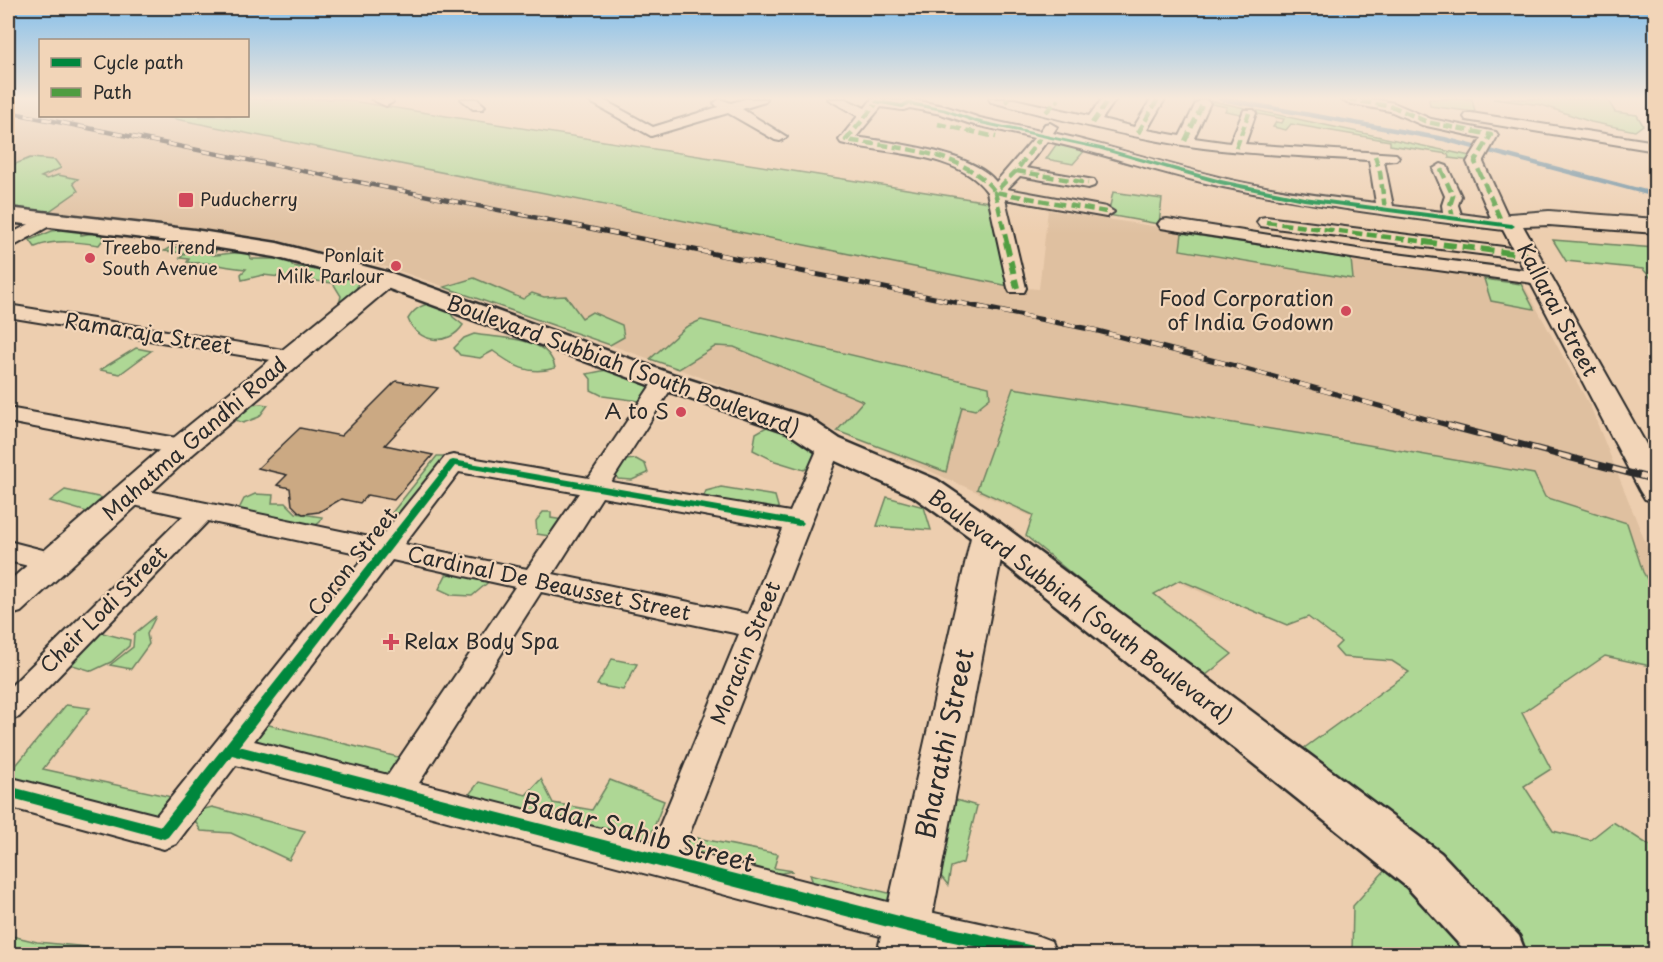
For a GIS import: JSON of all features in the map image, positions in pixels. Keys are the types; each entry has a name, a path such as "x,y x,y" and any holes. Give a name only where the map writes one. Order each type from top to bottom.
{"main road":[{"name":"Boulevard Subbiah (South Boulevard)","path":"8,215 194,237 277,250 385,279 665,381 798,425 829,446 925,488 989,533 1424,870 1501,954"}],"street":[{"path":"867,144 944,158 992,185 1017,288"},
{"path":"995,192 1016,171 1036,144"},
{"path":"1080,144 1220,182 1304,199 1507,226"},
{"path":"1206,144 1236,148 1383,157 1380,172 1385,209"},
{"path":"1236,148 1238,144"},
{"path":"1486,144 1475,162 1507,226"},
{"path":"1631,144 1656,147"},
{"path":"1441,168 1453,196 1450,205 1453,218"},
{"path":"1016,171 1088,183"},
{"path":"995,192 1106,212"},
{"name":"Kallarai Street","path":"1656,226 1549,218 1517,219 1507,226 1527,255 1647,459 1656,491"},
{"path":"8,242 47,220"},
{"path":"1266,222 1527,255"},
{"path":"1167,224 1364,255 1540,278"},
{"name":"Mahatma Gandhi Road","path":"8,602 182,447 385,279"},
{"name":"Ramaraja Street","path":"8,311 289,357"},
{"path":"396,791 665,381"},
{"path":"8,415 182,447"},
{"name":"Moracin Street","path":"662,861 829,446"},
{"name":"Coron Street","path":"8,792 164,833 453,463 799,523"},
{"name":"Cardinal De Beausset Street","path":"129,496 201,513 757,627"},
{"name":"Cheir Lodi Street","path":"8,708 201,513"},
{"name":"Bharathi Street","path":"904,940 989,533"},
{"path":"8,551 53,562"},
{"name":"Badar Sahib Street","path":"229,749 662,861 904,940 1038,954"}],"shaded area":[{"path":"8,144 431,144 1014,287 1039,289 1048,210 1523,283 1591,408 1655,566 1655,580 1221,601 878,448 690,373 391,268 285,244 8,207"}],"green space":[{"path":"300,144 622,144 995,203 1014,287"},
{"path":"1057,144 1087,148 1073,164 1046,159"},
{"path":"1414,144 1475,157 1472,161 1449,158 1448,154 1390,145"},
{"path":"30,158 55,160 61,168 41,177 47,179 58,175 78,179 73,183 78,191 48,212 8,207 8,167"},
{"path":"1113,192 1162,199 1159,224 1108,215"},
{"path":"64,229 81,231 81,235 99,232 104,238 99,245 59,242 35,247 30,240"},
{"path":"1182,233 1351,259 1353,279 1180,250"},
{"path":"1553,240 1655,248 1655,283 1643,269 1566,261"},
{"path":"210,243 216,251 213,255 241,252 250,254 251,259 287,259 293,266 357,277 355,295 336,316 341,296 333,283 263,275 242,280 241,274 246,269 207,263 190,263 187,262 189,259 180,258 185,253 164,251 169,248"},
{"path":"474,278 523,299 532,293 544,297 566,296 582,318 592,312 622,325 624,337 610,345 444,287"},
{"path":"1484,279 1521,284 1534,309 1491,301"},
{"path":"431,303 448,309 453,317 463,325 450,337 434,339 426,337 412,327 408,319 410,316 418,308"},
{"path":"701,320 989,387 990,398 975,410 962,407 946,472 837,431 863,401 734,347 716,346 679,369 650,359 686,327"},
{"path":"474,334 522,340 534,344 551,357 555,368 529,370 508,361 493,351 480,358 460,355 454,348 464,338"},
{"path":"136,348 151,351 120,374 100,370"},
{"path":"621,367 661,378 647,402 603,396 591,390 591,379 587,374"},
{"path":"1013,388 1334,439 1534,474 1545,497 1627,523 1643,572 1655,593 1655,667 1605,656 1522,713 1551,769 1524,786 1553,831 1590,840 1613,822 1647,844 1655,846 1655,954 1501,954 1424,870 1289,759 1409,672 1392,661 1343,657 1335,648 1341,642 1308,617 1287,625 1180,580 1154,594 1232,654 1200,680 1026,536 1033,515 977,489"},
{"path":"250,405 268,405 259,417 243,423 236,420 236,417"},
{"path":"770,425 827,443 820,461 804,470 775,461 753,450 756,433"},
{"path":"437,456 452,456 402,520 391,514"},
{"path":"636,459 645,464 648,473 632,480 618,479 614,472 626,460"},
{"path":"721,487 775,496 779,510 768,514 703,498 706,491"},
{"path":"65,490 118,501 97,515 50,501"},
{"path":"255,494 273,495 272,503 286,503 296,513 322,517 320,522 309,530 237,513 244,499"},
{"path":"887,497 924,507 931,530 877,526"},
{"path":"543,512 551,512 551,518 570,521 556,537 537,534 536,521"},
{"path":"460,572 492,579 472,596 452,595 439,589 446,575"},
{"path":"156,616 147,634 149,644 131,669 110,665 133,647 134,634"},
{"path":"91,630 130,640 129,646 111,662 92,671 63,662"},
{"path":"612,659 637,664 623,690 597,685"},
{"path":"66,705 90,708 43,769 176,798 163,825 8,787 8,775"},
{"path":"257,722 410,760 394,785 239,746"},
{"path":"541,779 553,803 592,810 610,780 664,801 646,848 463,802 479,782 526,795"},
{"path":"946,797 977,806 963,863 951,867 948,885 928,860"},
{"path":"212,807 305,831 289,860 231,833 201,831 190,813"},
{"path":"677,834 778,854 774,868 793,871 777,874 666,861"},
{"path":"1387,868 1470,937 1485,954 1352,954 1353,906"},
{"path":"810,874 905,897 900,911 816,893"},
{"path":"8,935 37,942 108,949 107,954 8,954"}],"building":[{"path":"396,381 438,388 385,445 433,455 394,500 367,495 360,503 341,499 319,512 303,514 292,505 290,488 277,485 287,475 258,468 300,428 341,436"}],"waterway":[{"path":"1463,144 1656,195"}],"railway":[{"path":"167,144 663,243"},
{"path":"655,242 1094,330 1235,366 1455,427"},
{"path":"1450,426 1656,480"}],"marked path":[{"path":"869,144 951,161 986,180 995,192 1106,212"},
{"path":"1017,288 995,192 1016,171 1036,144"},
{"path":"1236,148 1238,144"},
{"path":"1486,144 1475,162 1503,225"},
{"path":"1375,156 1380,172 1385,209"},
{"path":"1441,169 1453,196 1450,205 1453,218"},
{"path":"1016,171 1088,183"},
{"path":"1266,222 1527,255"}],"cycle path":[{"path":"1080,144 1220,182 1304,199 1512,226"},
{"path":"8,792 164,833 453,463 799,523"},
{"path":"229,749 907,925 1038,954"}],"place":[{"name":"Puducherry","path":"186,200"},
{"name":"Treebo Trend South Avenue","path":"90,258"},
{"name":"Ponlait Milk Parlour","path":"396,266"},
{"name":"Food Corporation of India Godown","path":"1346,311"},
{"name":"A to S","path":"681,412"},
{"name":"Relax Body Spa","path":"391,642"}]}
